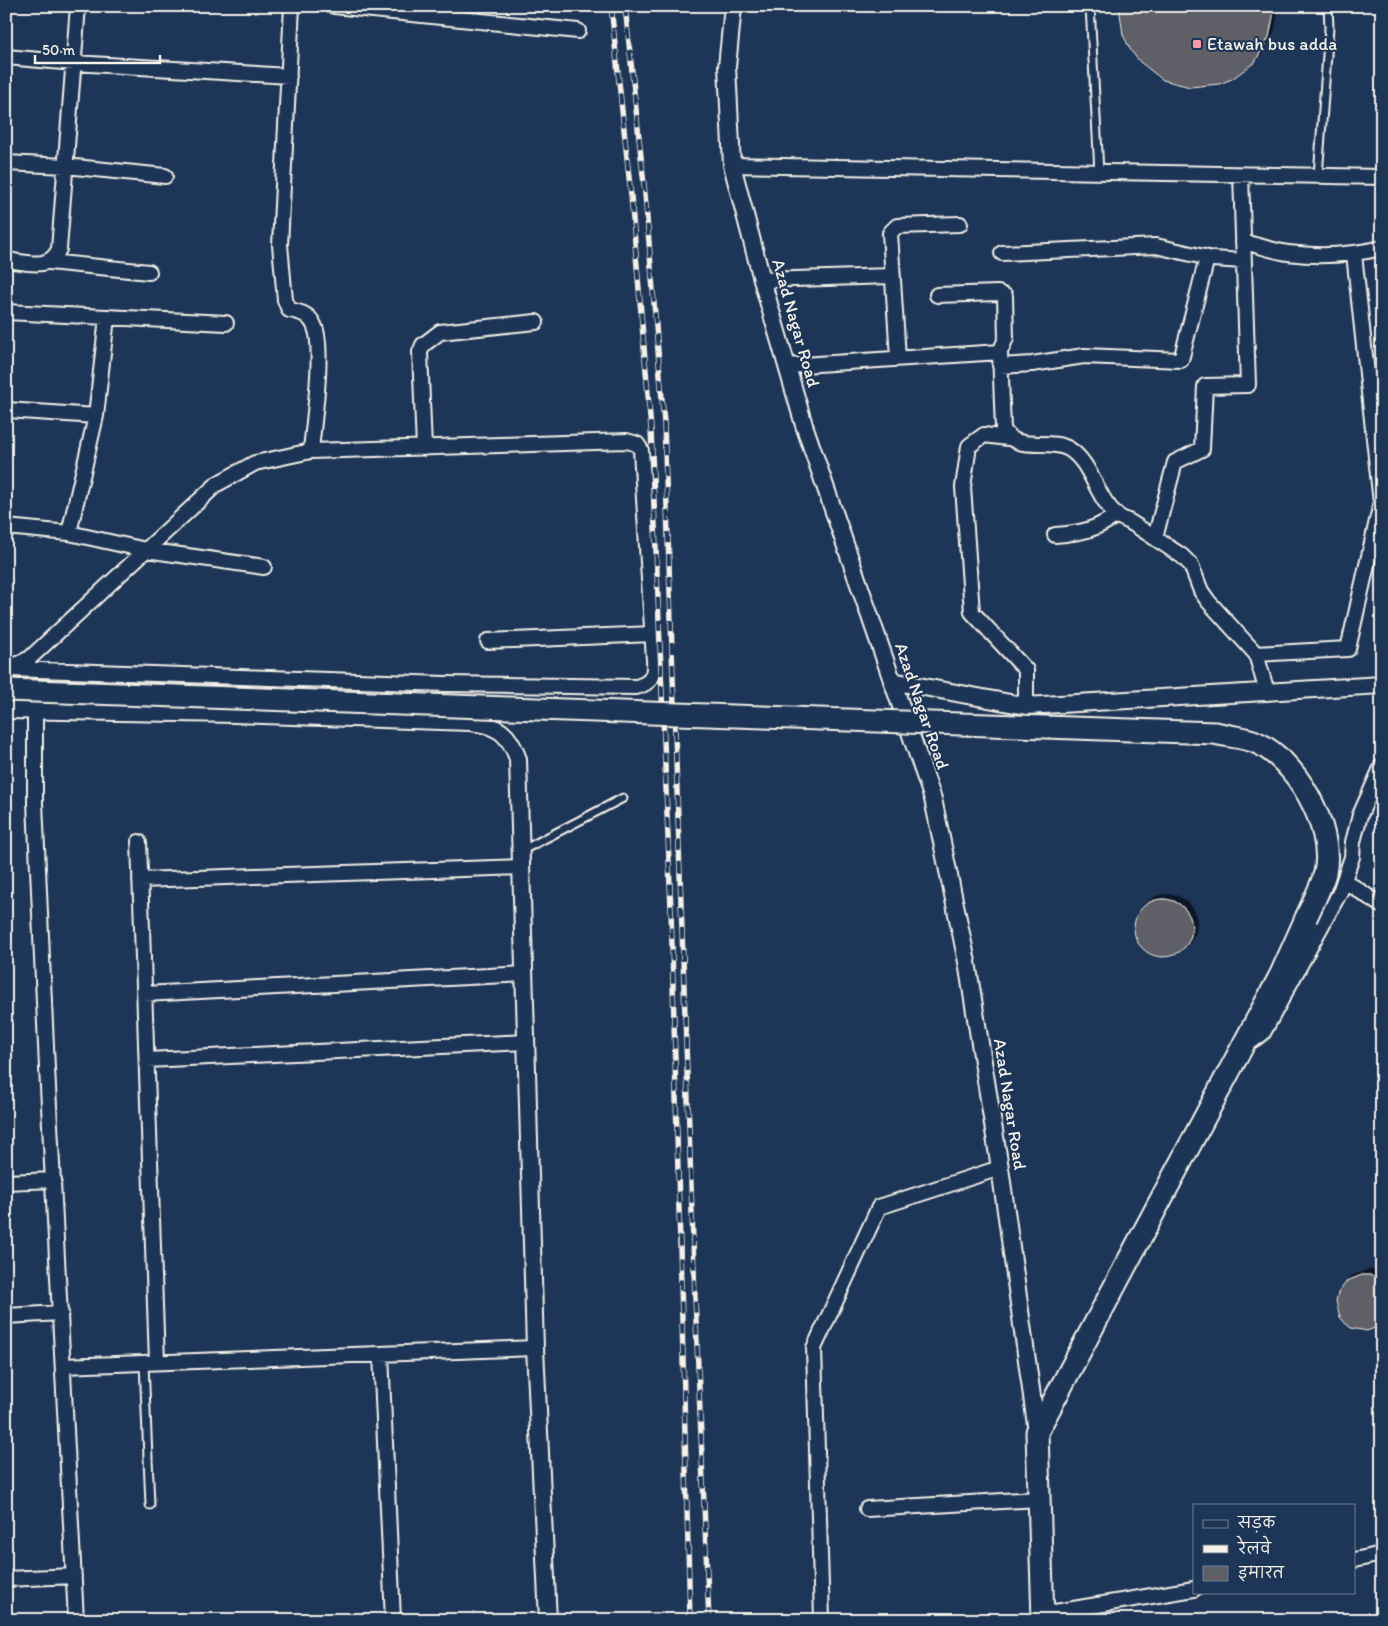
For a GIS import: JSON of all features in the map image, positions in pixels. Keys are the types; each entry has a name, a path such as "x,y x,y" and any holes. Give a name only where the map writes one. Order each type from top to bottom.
{"main road":[{"path":"8,676 1215,733 1253,741 1282,760 1308,793 1324,831 1325,872 1280,976 1037,1432 1043,1617"}],"street":[{"path":"49,262 56,256 59,248 78,6"},
{"path":"292,6 280,245 285,300 289,310 305,314 314,325 318,344 311,452"},
{"name":"Azad Nagar Road","path":"733,6 727,67 732,164 762,280 804,425 933,799 967,962 1000,1168 1037,1432"},
{"path":"342,7 578,31"},
{"path":"6,56 74,63 289,76"},
{"path":"6,163 65,166 165,176"},
{"path":"732,164 1382,177"},
{"path":"1154,538 1175,462 1202,449 1205,386 1248,385 1241,174"},
{"path":"898,358 889,240 892,229 902,225 960,224"},
{"path":"1243,242 1287,253 1354,254 1382,248"},
{"path":"1002,253 1156,246 1207,258 1243,261"},
{"path":"1256,654 1348,649 1381,503 1354,254"},
{"path":"1000,366 1032,364 1084,356 1181,360 1207,258"},
{"path":"6,260 39,264 49,262 149,272"},
{"path":"762,280 892,276"},
{"path":"937,295 998,293 1005,296 1006,338 1000,352 1000,366 1003,429 1008,438"},
{"path":"6,312 226,323"},
{"path":"69,533 96,416 107,317"},
{"path":"424,448 420,352 422,345 440,332 536,322"},
{"path":"787,366 1000,352"},
{"path":"6,410 96,416"},
{"path":"1026,706 1026,670 972,612 963,487 969,446 984,435 1008,438 1014,442 1059,446 1069,449 1084,464 1096,488 1117,515 1154,538 1191,565 1201,591 1256,654 1267,692"},
{"path":"627,441 637,444 642,456 654,672 650,681 636,687 8,676 30,658 217,484 255,463 311,452 627,441"},
{"path":"1055,535 1087,531 1099,527 1117,515"},
{"path":"6,527 69,533 146,550 264,567"},
{"path":"488,641 653,634"},
{"path":"892,681 1026,706 1382,685"},
{"path":"6,710 234,714 487,724 502,732 512,742 518,759 535,1348 548,1620"},
{"path":"34,711 36,823 47,1068 76,1620"},
{"path":"1247,1038 1253,1040 1263,1033 1345,881 1360,814 1382,766"},
{"path":"139,842 146,1060 151,1363"},
{"path":"140,880 521,859"},
{"path":"1345,881 1382,906"},
{"path":"144,994 524,974"},
{"path":"146,1060 526,1042"},
{"path":"822,1620 814,1348 879,1207 1000,1168"},
{"path":"6,1182 54,1180"},
{"path":"6,1316 61,1314"},
{"path":"63,1366 535,1348"},
{"path":"381,1354 393,1620"},
{"path":"867,1509 1038,1499"},
{"path":"1356,1560 1382,1554"},
{"path":"6,1579 74,1576"},
{"path":"1043,1617 1193,1589"}],"lane":[{"path":"1090,6 1099,172"},
{"path":"1318,176 1329,28 1328,6"},
{"path":"521,859 623,798"},
{"path":"150,1505 151,1363"}],"building":[{"name":"Etawah bus adda","path":"1119,6 1275,6 1269,37 1255,62 1232,79 1219,84 1190,87 1163,80 1140,62 1131,51 1123,35"},
{"path":"1163,899 1174,901 1187,912 1192,928 1190,939 1179,952 1163,957 1152,955 1139,944 1134,928 1136,917 1147,904"},
{"path":"1362,1275 1370,1275 1382,1282 1382,1325 1367,1331 1351,1328 1345,1323 1340,1317 1336,1301 1338,1293 1347,1281"}],"railway":[{"path":"611,6 631,196 651,429 671,909 690,1620"},
{"path":"625,6 645,194 664,423 695,1297 709,1620"}],"place":[{"name":"Etawah bus adda","path":"1197,44"}]}
